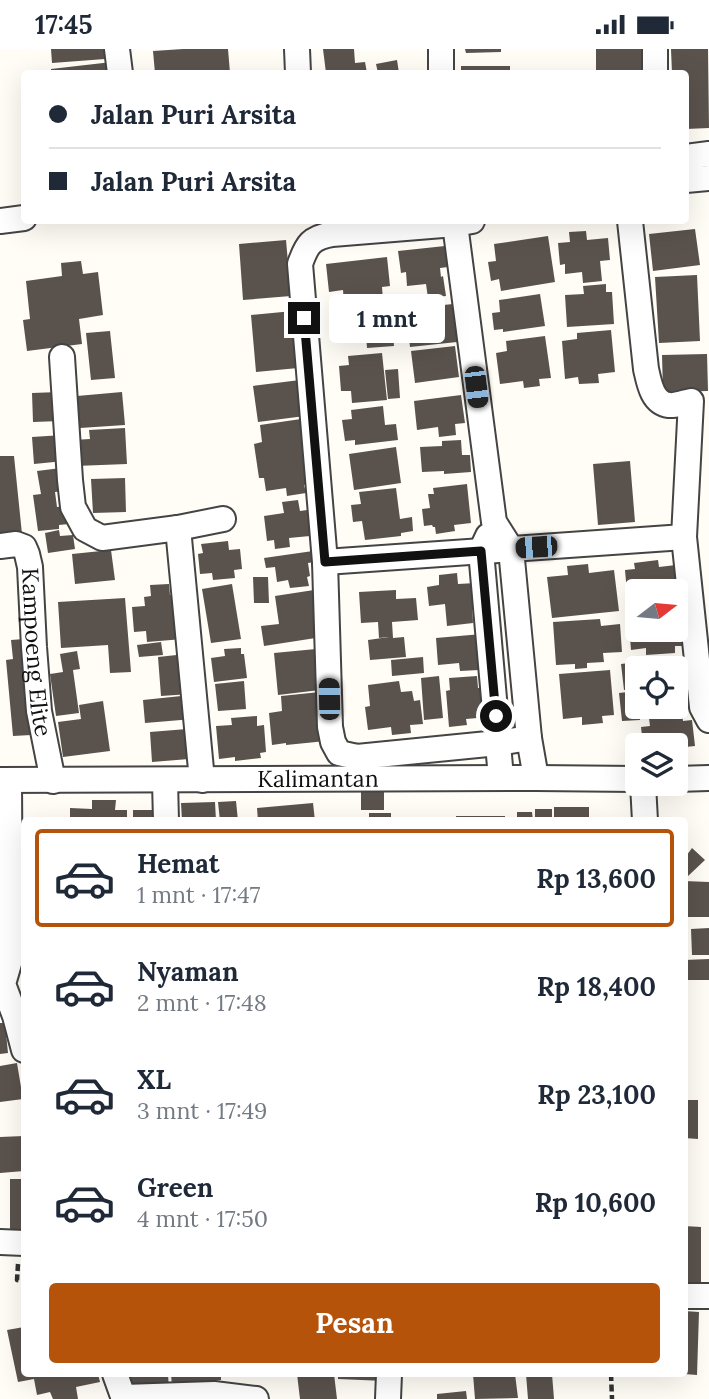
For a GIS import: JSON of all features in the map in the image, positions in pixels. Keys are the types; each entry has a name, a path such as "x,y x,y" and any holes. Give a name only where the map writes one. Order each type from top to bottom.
{"street":[{"path":"117,49 120,70"},
{"path":"297,49 298,70"},
{"path":"441,49 441,70"},
{"path":"655,49 655,70"},
{"path":"689,157 709,154"},
{"path":"689,180 709,178"},
{"path":"0,221 21,218"},
{"path":"442,224 317,237 306,247 300,264 325,562 330,726 333,742 339,753 357,757 529,738"},
{"path":"464,224 494,522 511,549 529,738 536,778"},
{"path":"630,224 646,369 651,390 658,400 669,405 700,401 684,537 702,707 709,720"},
{"path":"62,357 73,507 85,529 102,538 223,519"},
{"path":"494,522 481,551 502,778"},
{"path":"178,528 202,780"},
{"path":"325,562 684,537"},
{"name":"Kampoeng Elite","path":"0,546 16,544 24,547 30,567 39,711 53,781"},
{"path":"688,779 709,778"},
{"name":"Kalimantan","path":"4,780 625,779"},
{"path":"4,780 10,960 1,984 20,1015"},
{"path":"165,781 166,817"},
{"path":"644,796 645,817"},
{"path":"0,1242 21,1243"},
{"path":"688,1296 709,1296"},
{"path":"388,1399 389,1377"},
{"path":"121,1390 214,1394 256,1399"}],"path":[{"path":"611,1377 612,1399"}],"building":[{"path":"51,49 104,49 105,59 52,63"},
{"path":"228,49 230,70 155,70 153,51"},
{"path":"323,49 354,49 355,63 365,62 366,70 326,70"},
{"path":"465,49 501,49 501,52 466,53"},
{"path":"596,49 649,49 649,70 596,70"},
{"path":"671,49 708,49 709,128 689,129 689,70 672,70"},
{"path":"397,60 399,70 377,70 376,64"},
{"path":"112,62 113,70 51,70"},
{"path":"461,66 510,66 510,70 461,70"},
{"path":"695,229 700,265 653,271 649,234"},
{"path":"586,231 587,240 608,238 610,260 600,261 602,281 583,283 582,272 565,274 565,264 560,265 558,243 570,242 569,232"},
{"path":"548,236 555,282 501,291 499,279 491,281 488,262 496,261 494,244"},
{"path":"286,240 291,296 243,300 239,244"},
{"path":"445,246 448,267 440,268 446,296 428,298 426,284 407,286 406,272 401,273 398,251"},
{"path":"387,257 390,286 382,287 383,300 344,304 343,290 329,292 326,264"},
{"path":"81,261 83,274 98,272 103,315 79,319 82,344 27,351 23,320 30,319 26,281 62,276 61,263"},
{"path":"697,275 700,341 659,343 655,277"},
{"path":"606,284 606,292 612,292 614,324 567,327 565,295 584,294 583,286"},
{"path":"540,294 545,326 503,332 503,329 494,330 492,313 500,312 499,300"},
{"path":"453,304 457,342 410,347 406,309"},
{"path":"391,306 394,346 367,348 364,308"},
{"path":"293,311 298,368 256,372 251,315"},
{"path":"611,330 615,372 598,374 599,383 579,384 578,377 565,379 562,341 577,339 577,333"},
{"path":"110,331 115,378 91,380 86,333"},
{"path":"545,336 551,378 539,379 540,386 524,388 523,381 500,384 496,353 507,351 506,341"},
{"path":"455,346 459,377 415,383 411,351"},
{"path":"382,353 387,400 352,403 351,391 341,391 339,366 349,365 348,356"},
{"path":"707,354 708,391 663,392 662,355"},
{"path":"398,369 400,398 388,399 385,370"},
{"path":"300,380 305,416 258,422 253,386"},
{"path":"59,392 61,421 33,422 32,393"},
{"path":"122,392 125,425 80,428 77,396"},
{"path":"461,395 465,423 455,424 456,435 439,437 438,427 417,430 414,401"},
{"path":"383,406 385,425 396,424 398,440 355,445 355,440 345,441 342,420 352,419 351,410"},
{"path":"301,419 308,484 304,485 306,493 287,496 286,488 266,491 264,478 259,478 254,444 262,442 260,425"},
{"path":"125,428 127,464 75,466 73,440 90,439 89,430"},
{"path":"63,435 64,461 34,464 32,437"},
{"path":"461,440 462,455 470,455 471,472 422,472 420,447 442,446 442,441"},
{"path":"396,447 401,483 354,490 349,454"},
{"path":"0,456 14,456 22,534 0,535"},
{"path":"630,461 635,522 598,525 593,464"},
{"path":"61,468 64,491 55,492 57,507 67,506 69,524 59,525 59,529 38,531 33,495 41,494 37,471"},
{"path":"125,478 126,512 93,513 91,479"},
{"path":"467,484 471,523 454,525 455,531 436,534 432,525 424,526 422,509 430,508 428,494 434,494 433,488"},
{"path":"396,488 400,519 412,517 413,531 401,533 401,536 365,540 362,521 353,522 351,505 361,504 359,492"},
{"path":"298,500 300,511 307,510 310,536 289,538 290,547 275,549 274,540 267,541 264,516 284,513 282,502"},
{"path":"59,530 60,536 73,535 75,549 48,553 45,533"},
{"path":"228,541 229,550 240,549 242,569 234,570 235,578 213,580 212,573 200,574 198,554 203,553 201,544"},
{"path":"111,550 115,580 75,584 72,554"},
{"path":"313,551 315,562 308,563 309,586 290,588 288,580 277,582 275,567 266,568 264,558"},
{"path":"658,560 659,567 676,565 677,579 626,579 625,570 635,569 634,563"},
{"path":"588,564 589,573 614,570 619,611 552,618 547,577 568,575 567,566"},
{"path":"457,573 458,584 476,583 478,602 472,603 473,623 447,626 445,604 429,606 427,587 439,585 439,575"},
{"path":"253,577 268,577 269,603 254,603"},
{"path":"169,584 170,595 180,595 183,639 147,642 146,631 134,632 132,607 145,606 144,597 151,596 150,585"},
{"path":"232,584 241,639 211,643 202,589"},
{"path":"314,590 322,637 264,646 261,626 279,624 275,596"},
{"path":"396,590 396,599 416,598 418,620 392,622 393,638 404,637 406,657 370,660 368,640 389,637 379,638 378,622 361,623 359,592"},
{"path":"125,598 131,672 110,673 108,645 61,648 58,602"},
{"path":"600,619 601,626 620,624 622,652 603,653 604,662 587,663 587,668 575,669 575,664 556,665 553,622"},
{"path":"482,634 485,661 478,661 479,670 460,671 459,663 438,665 436,638"},
{"path":"24,639 31,735 13,736 6,660 13,659 11,640"},
{"path":"161,642 163,655 139,657 137,645"},
{"path":"630,642 684,642 684,646 675,646 675,653 646,655 646,648 631,650"},
{"path":"241,648 247,678 214,682 211,658 225,656 224,649"},
{"path":"316,649 320,690 278,695 274,653"},
{"path":"77,651 80,669 73,670 79,713 56,716 50,674 63,672 60,654"},
{"path":"186,654 190,694 161,696 158,657"},
{"path":"423,657 424,673 392,676 391,660"},
{"path":"621,664 625,664 625,690 624,690"},
{"path":"610,670 614,715 602,716 603,723 582,725 582,717 563,719 559,674"},
{"path":"439,676 443,718 424,720 421,678"},
{"path":"477,676 478,688 487,688 489,717 466,719 467,725 449,727 446,691 450,690 449,678"},
{"path":"244,681 246,709 218,711 215,684"},
{"path":"399,681 401,692 412,691 414,701 420,700 423,724 410,725 411,733 392,735 391,727 368,730 365,707 370,706 368,685"},
{"path":"320,692 326,741 272,745 269,713 282,711 281,696"},
{"path":"625,692 625,719 640,720 622,721 619,693"},
{"path":"191,695 193,719 145,723 143,700"},
{"path":"103,701 110,751 63,757 58,722 81,719 79,705"},
{"path":"257,716 257,726 264,725 266,752 260,753 261,758 235,761 235,757 219,759 216,726 232,725 231,718"},
{"path":"649,719 692,720 695,746 688,747 688,733 642,733 641,727 650,726"},
{"path":"187,729 189,759 152,762 150,732"},
{"path":"361,792 384,792 384,810 361,810"},
{"path":"92,800 116,800 115,810 127,810 127,817 70,817 70,808 92,809"},
{"path":"236,801 238,817 220,817 218,802"},
{"path":"215,802 216,817 182,817 181,803"},
{"path":"313,803 315,817 258,817 257,808"},
{"path":"554,807 589,807 589,817 554,817"},
{"path":"535,809 552,809 552,817 535,817"},
{"path":"133,810 154,810 154,817 133,817"},
{"path":"517,812 532,812 533,817 517,817"},
{"path":"369,813 391,813 391,817 369,817"},
{"path":"456,816 505,816 505,817"},
{"path":"692,848 705,860 688,876 688,854"},
{"path":"688,881 709,882 709,917 688,917"},
{"path":"709,928 709,955 692,955 691,929"},
{"path":"709,959 709,980 688,980 688,960"},
{"path":"0,1023 5,1023 8,1053 0,1054"},
{"path":"17,1063 21,1099 0,1102 0,1066"},
{"path":"688,1100 698,1100 698,1139 688,1138"},
{"path":"21,1136 21,1171 0,1173 0,1137"},
{"path":"10,1179 21,1179 21,1231 10,1231"},
{"path":"688,1226 701,1227 701,1289 688,1289"},
{"path":"688,1311 699,1312 697,1375 688,1374"},
{"path":"21,1328 21,1377 99,1377 100,1382 76,1387 78,1399 53,1399 50,1392 37,1395 34,1379 18,1382 7,1330"},
{"path":"127,1377 168,1377 169,1390 128,1386"},
{"path":"171,1377 221,1377 221,1380 172,1386"},
{"path":"297,1377 334,1377 337,1399 300,1399"},
{"path":"385,1377 385,1381 338,1379"},
{"path":"473,1377 515,1377 518,1398 475,1399"},
{"path":"526,1377 552,1377 554,1399 528,1399"},
{"path":"466,1391 467,1399 437,1399 437,1394"}],"route":[{"path":"304,318 325,562 481,551 496,716"}]}
